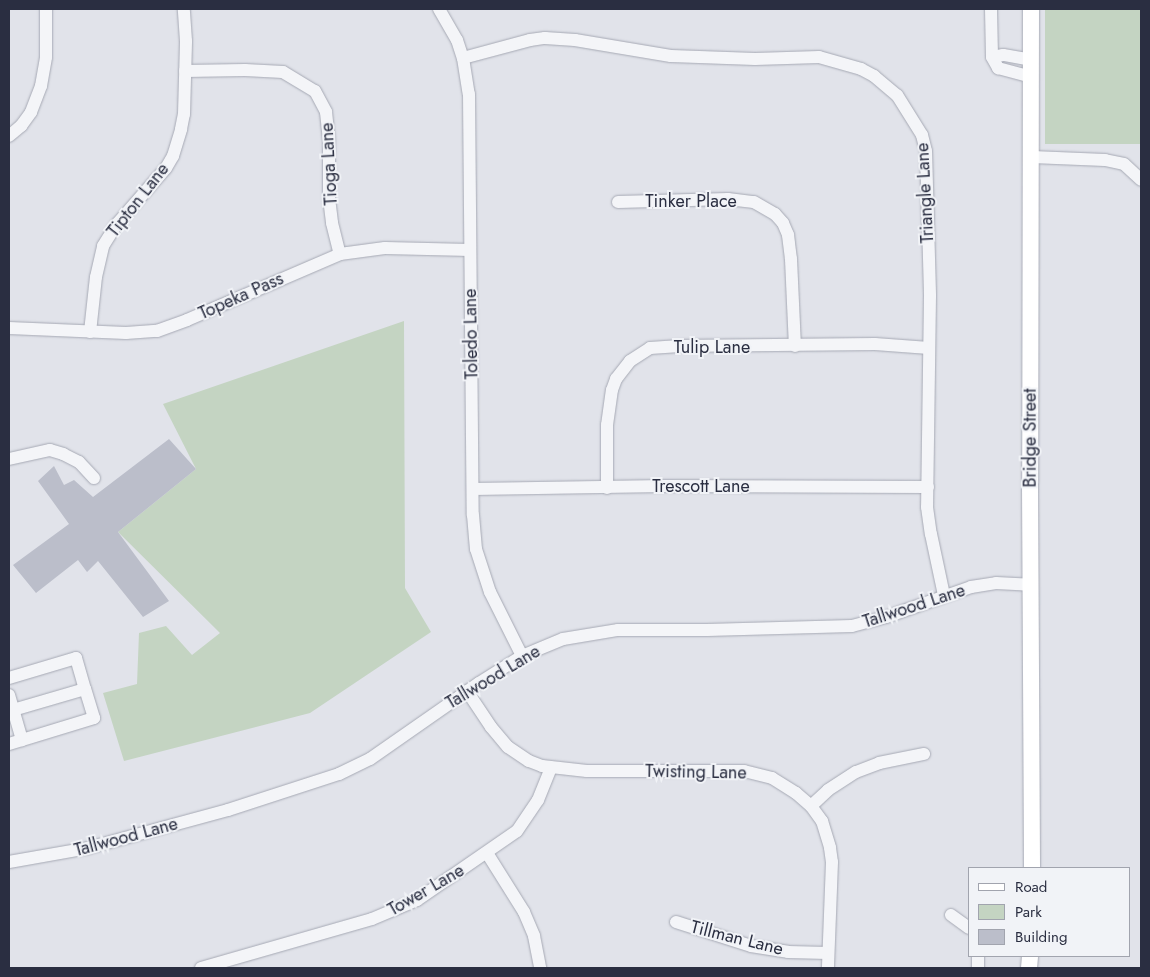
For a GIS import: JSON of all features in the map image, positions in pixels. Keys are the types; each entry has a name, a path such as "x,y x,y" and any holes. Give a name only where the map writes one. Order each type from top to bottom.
{"main road":[{"name":"Bridge Street","path":"1031,9 1030,585 1032,867"}],"street":[{"path":"9,136 21,126 31,112 41,86 46,57 46,9"},
{"name":"Tipton Lane","path":"90,332 96,277 103,246 117,224 157,180 173,156 184,114 184,9"},
{"name":"Toledo Lane","path":"439,9 449,23 463,58 469,94 471,132 470,250 474,532 480,564 490,592 522,656"},
{"path":"991,9 992,58 998,68 1032,77"},
{"name":"Triangle Lane","path":"463,58 530,40 560,38 671,56 755,59 819,57 848,63 874,76 897,95 907,108 922,135 926,151 929,348 928,521 944,595"},
{"path":"992,58 1003,56 1032,60"},
{"name":"Tioga Lane","path":"185,71 245,70 283,72 315,90 326,112 330,141 329,198 332,223 340,254"},
{"path":"1032,158 1105,160 1124,164 1141,180"},
{"name":"Tinker Place","path":"618,202 728,199 754,202 775,214 783,223 788,235 795,346"},
{"name":"Topeka Pass","path":"9,328 126,333 157,331 340,254 384,248 470,250"},
{"name":"Tulip Lane","path":"606,488 607,425 612,390 623,370 640,354 650,348 676,346 875,344 929,348"},
{"path":"9,460 50,450 79,462 94,478"},
{"name":"Trescott Lane","path":"473,489 801,485 928,487"},
{"name":"Tallwood Lane","path":"9,862 88,848 228,810 339,774 370,759 467,691 522,656 562,638 618,630 816,629 852,626 886,618 944,595 972,587 996,583 1030,585"},
{"path":"9,678 76,658 94,718 9,744"},
{"path":"13,710 85,690"},
{"name":"Twisting Lane","path":"467,691 491,727 508,747 529,761 551,768 621,772 728,770 758,773 784,784 811,806 822,821 830,848 832,862 828,968"},
{"path":"9,695 22,740"},
{"path":"811,806 828,790 856,772 879,763 924,754"},
{"name":"Tower Lane","path":"201,968 388,914 417,900 506,840 525,821 538,800 551,768"},
{"path":"487,853 524,912 538,949 540,968"},
{"path":"952,915 968,927"},
{"name":"Tillman Lane","path":"676,922 752,946 788,952 828,953"}],"green space":[{"path":"1045,9 1141,9 1141,144 1045,144"},
{"path":"404,321 405,588 431,632 310,713 124,761 103,693 137,684 139,633 166,626 192,655 220,633 118,532 196,469 163,404"}],"building":[{"path":"169,439 196,469 118,532 169,601 143,617 98,561 87,572 78,560 36,593 13,565 69,524 38,481 54,466 64,485 74,480 93,497"}]}
